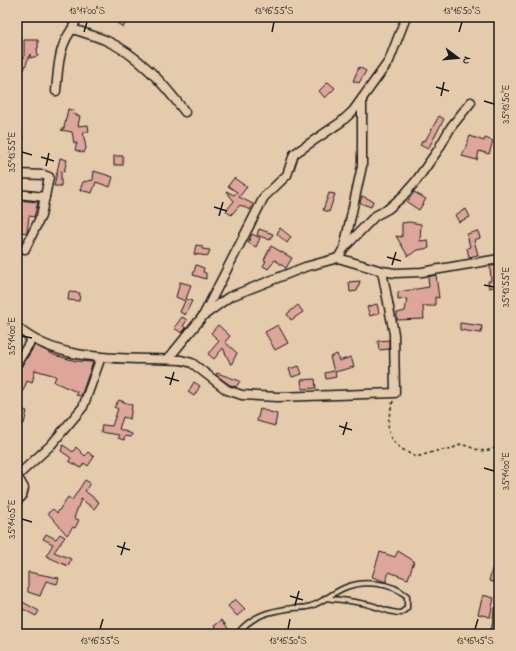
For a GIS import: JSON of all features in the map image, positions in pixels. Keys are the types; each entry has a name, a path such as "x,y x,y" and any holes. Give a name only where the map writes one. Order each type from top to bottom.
{"street":[{"path":"56,91 60,56 66,38 73,29 78,17"},
{"path":"168,359 203,316 264,197 286,175 294,154 341,122 354,110 389,61 406,17"},
{"path":"73,29 106,40 132,57 153,73 185,112"},
{"path":"344,248 362,166 362,98"},
{"path":"338,258 344,248 375,216 398,200 416,181 438,150 451,126 471,102"},
{"path":"17,174 47,176 49,180 41,216 25,249"},
{"path":"17,194 45,197"},
{"path":"203,316 229,297 242,290 304,267 338,258 382,271 396,273 422,272 499,259"},
{"path":"17,327 32,339 73,354 101,357 168,359 192,363 227,390 242,396 278,397 395,394 394,334 382,271"},
{"path":"17,363 32,339"},
{"path":"17,501 22,496 24,488 17,476 51,445 83,407 101,357"},
{"path":"496,634 499,611"}],"lane":[{"path":"237,634 250,621 265,613 311,606 325,598 356,584 368,584 400,590 407,596 407,608 401,613 392,613 370,605 325,598"}],"path":[{"path":"395,394 388,420 388,434 407,453 416,457 440,450 449,450 461,444 481,451 491,451 499,446"}],"building":[{"path":"116,17 123,17 128,20 123,27 114,21"},
{"path":"24,40 38,40 38,56 30,58 30,54 24,70 18,70 18,58 24,58"},
{"path":"359,67 366,71 359,83 353,81"},
{"path":"328,82 335,88 325,98 319,91"},
{"path":"68,109 74,111 73,114 80,116 78,126 88,125 89,132 83,132 86,148 84,153 75,150 77,143 74,143 72,132 61,130 64,128"},
{"path":"439,116 444,119 428,149 420,145 423,140 425,141"},
{"path":"17,135 23,136 22,155 17,155"},
{"path":"470,136 484,141 485,138 493,141 489,154 479,151 477,160 462,156"},
{"path":"114,156 123,156 123,165 114,165"},
{"path":"60,158 67,160 64,172 61,171 61,186 54,186"},
{"path":"94,171 113,177 110,187 96,182 92,193 80,190 83,182 93,180"},
{"path":"234,178 247,187 239,197 253,204 250,210 240,205 231,215 226,211 234,201 226,191 234,195 237,192 228,186"},
{"path":"414,192 426,199 419,210 407,202"},
{"path":"329,193 335,194 329,212 323,210"},
{"path":"362,196 373,201 371,207 360,203"},
{"path":"17,200 38,202 34,217 29,216 27,233 20,232 22,216 17,216"},
{"path":"466,209 470,217 459,222 455,215"},
{"path":"409,222 421,224 420,241 428,240 429,248 418,250 408,256 396,236 402,237 402,223"},
{"path":"280,228 291,237 287,243 277,234"},
{"path":"259,229 273,234 270,240 257,235"},
{"path":"478,231 480,238 474,240 478,255 469,257 467,248 470,247 467,234"},
{"path":"252,234 260,238 256,247 248,243"},
{"path":"196,245 202,246 202,249 210,250 208,256 194,254"},
{"path":"271,246 292,258 286,268 275,260 268,269 263,266 266,261 264,260"},
{"path":"196,265 204,268 203,272 206,273 206,279 193,275"},
{"path":"499,265 499,286 489,288 488,281 491,281 490,266"},
{"path":"436,275 439,298 435,297 435,306 423,306 424,319 397,320 397,313 405,311 407,299 398,300 398,292 429,287 428,277"},
{"path":"360,281 357,291 350,292 349,282"},
{"path":"180,282 191,285 186,299 192,301 185,315 180,312 185,301 176,297"},
{"path":"69,292 80,293 79,301 68,300"},
{"path":"377,304 379,313 370,316 367,307"},
{"path":"298,305 303,312 291,320 287,314"},
{"path":"182,317 187,320 183,326 186,328 182,333 174,328"},
{"path":"460,323 482,326 481,333 460,330"},
{"path":"218,325 230,336 225,342 237,353 231,365 223,348 214,359 208,354 219,341 211,333"},
{"path":"278,325 288,343 275,350 265,332"},
{"path":"389,340 389,349 379,350 378,341"},
{"path":"35,345 54,355 76,361 93,362 81,396 76,395 77,392 54,382 56,376 35,370 32,383 27,381 17,406 17,368 22,366"},
{"path":"337,354 339,361 351,357 354,367 335,372 336,377 326,379 325,373 334,371 330,357"},
{"path":"299,366 302,374 292,377 289,369"},
{"path":"217,373 240,381 236,387 230,385 216,375"},
{"path":"315,379 316,388 302,389 301,380"},
{"path":"194,382 200,386 194,396 188,392"},
{"path":"119,400 132,405 130,419 123,417 119,429 132,434 131,437 125,436 124,440 118,438 119,435 101,432 102,425 112,426 118,409 114,407"},
{"path":"17,409 27,411 24,424 17,422"},
{"path":"260,409 277,414 275,426 257,421"},
{"path":"63,445 73,452 76,447 85,456 88,452 94,457 88,466 84,463 81,468 69,461 71,458 61,451"},
{"path":"85,480 90,483 85,491 99,502 94,509 81,499 74,518 79,520 75,528 73,527 67,535 48,513 53,509 57,513 68,497 72,500"},
{"path":"46,534 56,539 60,534 65,537 54,552 71,559 68,566 46,556 53,544 43,539"},
{"path":"398,551 414,561 408,579 389,572 386,582 372,577 380,552 395,557"},
{"path":"492,569 499,571 497,583 489,581"},
{"path":"28,572 59,578 57,584 46,581 40,596 28,592"},
{"path":"483,595 494,598 490,617 478,614"},
{"path":"17,599 39,611 36,616 23,609 17,617"},
{"path":"235,599 245,609 237,616 228,606"},
{"path":"222,620 230,631 226,634 220,634 214,626"}]}
